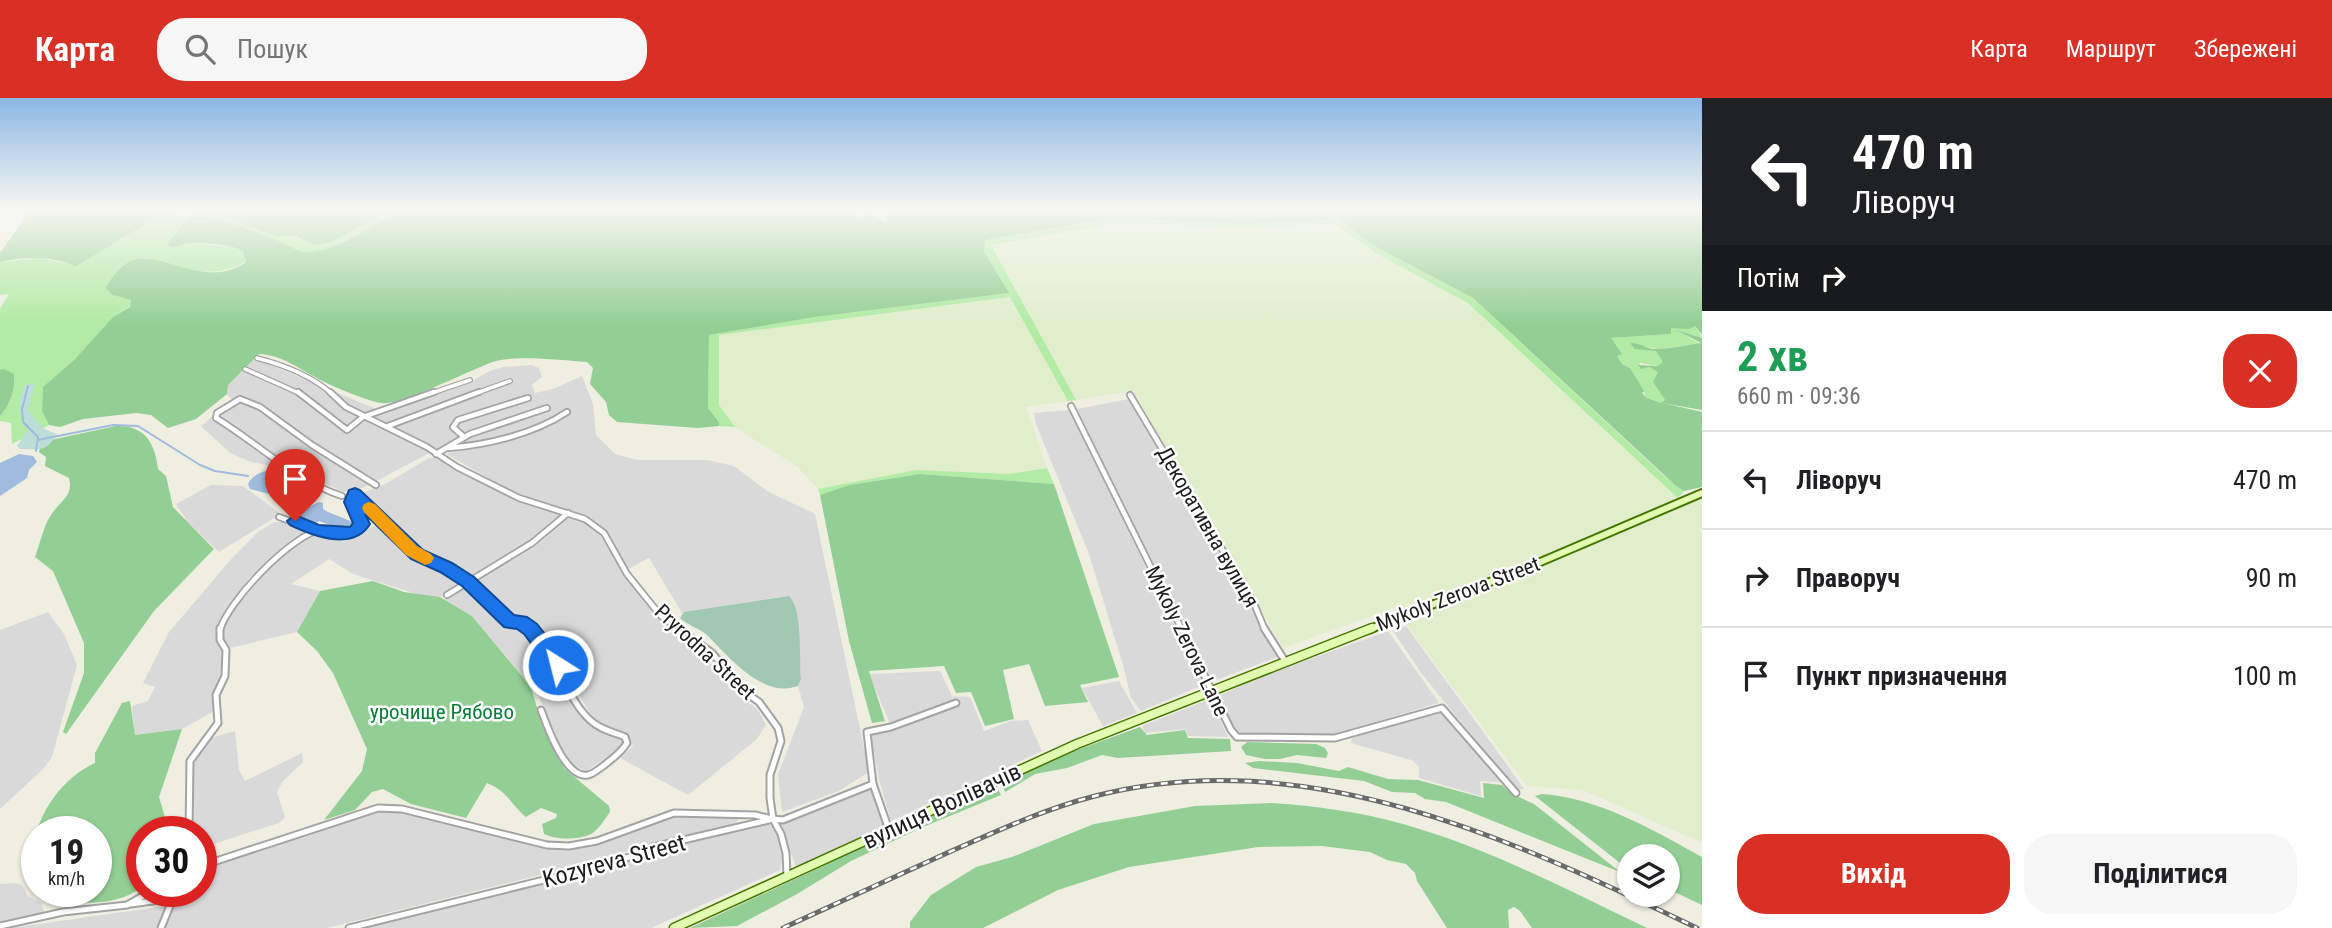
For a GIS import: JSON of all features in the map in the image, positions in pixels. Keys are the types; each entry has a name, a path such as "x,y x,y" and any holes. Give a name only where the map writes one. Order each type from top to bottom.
{"street":[{"path":"257,358 279,364 320,383 334,398 363,417"},
{"path":"245,369 298,392 347,430 363,417 382,409 470,380"},
{"path":"387,427 467,394 510,381"},
{"name":"Декоративна вулиця","path":"1130,395 1252,601 1268,637 1284,661"},
{"path":"464,437 453,427 458,420 528,398"},
{"path":"342,496 331,493 281,465 254,442 216,418 217,413 240,399 260,407 312,445 376,485"},
{"name":"Mykoly Zerova Lane","path":"1070,406 1231,730 1237,737 1335,738 1442,708 1516,793"},
{"path":"435,454 464,437 547,408"},
{"path":"378,422 382,409"},
{"path":"448,447 467,448 496,440 556,420 567,412"},
{"name":"Pryrodna Street","path":"363,417 378,422 519,498 585,519 604,533 627,574 661,616 676,629 704,645 745,692 770,715 778,728 781,741 770,775 773,819 781,834 788,877"},
{"name":"Mykoly Zerova Street","path":"1212,690 1538,563 1702,493"},
{"path":"279,517 317,531 349,534 360,529 362,524 352,502 355,494 417,555 446,567 468,582 510,622 520,622 531,629 568,681 587,718 625,737 627,743 605,765 588,775 579,774 562,758 541,710"},
{"path":"447,595 532,543 569,513"},
{"path":"189,816 190,761 218,723 216,695 225,676 226,650 220,640 219,628 229,608 266,566 317,531"},
{"name":"вулиця Волівачів","path":"674,928 1077,744 1212,690"},
{"path":"889,831 873,784 867,732 891,727 956,704"},
{"name":"Kozyreva Street","path":"349,928 568,874 664,844 773,819 783,820 873,784"},
{"path":"217,861 378,808 402,809 547,845 569,846 597,841 674,813 755,815 773,819"},
{"path":"0,926 63,912 126,905"},
{"path":"161,928 170,907"}],"shaded area":[{"path":"256,359 381,411 464,385 503,367 531,365 539,368 542,377 532,385 535,393 553,389 582,376 593,404 596,435 615,454 637,460 707,460 734,466 767,491 815,514 869,772 839,791 782,812 778,775 804,707 798,686 801,679 796,611 780,597 682,613 649,558 628,569 603,529 588,518 520,496 446,454 458,450 437,449 365,487 344,492 296,471 251,462 230,453 201,426 232,400 227,394 228,385 250,360"},
{"path":"27,384 35,384 28,411 44,429 57,434 41,449 20,449 17,446 28,430 20,407 21,395"},
{"path":"1129,399 1246,595 1277,657 1211,682 1077,409"},
{"path":"1070,410 1203,685 1141,711 1131,698 1089,554 1036,424 1034,413"},
{"path":"429,458 440,458 484,481 563,514 525,545 469,580 451,568 417,553 360,494 387,483"},
{"path":"211,485 243,486 281,514 219,552 188,522 176,504"},
{"path":"568,515 583,521 600,535 623,573 660,621 699,649 740,696 758,710 766,725 757,739 688,795 620,758 633,746 630,737 592,717 539,634 529,623 513,618 474,581 545,538"},
{"path":"274,522 291,522 310,531 250,577 226,608 217,629 223,653 216,710 182,729 135,735 132,706 148,701 155,687 143,683 169,632 233,557 258,532"},
{"path":"379,523 419,558 465,582 440,597 420,595 353,574 329,559 291,584 320,591 297,632 230,648 223,639 222,627 232,607 269,566 317,532 344,542"},
{"path":"467,585 508,622 520,624 537,641 567,684 583,717 593,726 624,739 624,745 586,771 574,765 565,754 537,693 472,616 444,599"},
{"path":"48,612 64,634 77,665 52,757 44,768 0,809 0,630"},
{"path":"1406,626 1524,789 1516,790 1422,674 1393,631"},
{"path":"1388,631 1439,703 1331,735 1236,733 1218,696 1263,676"},
{"path":"940,671 952,696 970,697 984,731 1011,721 1028,720 1042,751 891,821 879,780 871,734 893,731 961,704 956,700 890,724 869,674"},
{"path":"1119,681 1137,713 1103,726 1082,688"},
{"path":"1210,699 1228,737 1188,736 1185,729 1145,733 1142,726"},
{"path":"1443,710 1501,782 1480,781 1481,796 1419,778 1419,766 1411,760 1351,743 1352,738"},
{"path":"235,731 239,770 245,781 302,753 303,762 283,781 277,792 285,817 279,823 217,843 217,816 192,816 193,759 211,738"},
{"path":"870,786 884,826 796,867 781,823"},
{"path":"375,812 400,812 547,848 600,844 674,815 739,817 736,824 327,928 165,928 174,907 217,907 217,862"},
{"path":"763,824 772,825 777,832 782,859 780,870 651,928 363,928"},
{"path":"0,884 21,885 21,907 42,907 45,914 0,924"},
{"path":"158,907 165,907 157,928 11,928"}],"green space":[{"path":"4,247 108,247 76,266 39,258 0,262 0,253"},
{"path":"105,247 237,247 244,251 246,261 233,268 206,272 134,260 113,295 131,300 130,306 113,317 75,359 43,387 42,411 49,425 12,444 11,423 0,421 0,416 12,397 14,375 0,370 0,309 9,294 0,295 0,262 37,258 68,263"},
{"path":"231,247 290,247 307,252 331,247 984,247 984,252 1009,293 815,317 709,335 708,408 719,426 698,428 617,422 609,415 606,402 590,384 593,368 587,362 505,359 405,399 382,403 339,389 282,359 259,354 228,385 227,394 196,419 168,428 151,415 136,413 83,419 60,427 49,425 42,411 43,387 75,359 113,317 130,307 131,300 113,295 106,288 125,264 146,259 201,272 216,272 231,270 246,262 243,251"},
{"path":"287,247 329,247 309,253"},
{"path":"984,247 992,247 1076,400 1068,401 1010,297 719,335 719,405 735,427 719,426 708,408 709,335 815,317 1008,293 984,252"},
{"path":"991,247 1367,247 1468,303 1686,505 1702,499 1702,843 1583,790 1527,786 1394,608 1283,648 1133,391 1076,400"},
{"path":"1367,247 1376,247 1473,298 1664,476 1684,491 1678,498 1468,303"},
{"path":"1376,247 1702,247 1702,335 1695,326 1689,329 1671,328 1671,334 1611,338 1622,354 1617,356 1622,364 1630,368 1644,391 1642,393 1661,403 1665,400 1653,382 1658,372 1649,367 1641,369 1637,365 1658,366 1663,362 1656,351 1635,349 1630,343 1658,349 1701,343 1674,329 1702,338 1702,410 1662,403 1702,412 1702,487 1684,491 1675,485 1473,298"},
{"path":"1011,297 1068,401 1026,407 1047,468 1009,474 916,470 818,489 798,467 735,427 719,405 719,335"},
{"path":"1695,326 1702,338 1675,329 1700,344 1657,349 1630,343 1656,351 1664,363 1659,366 1640,363 1638,368 1649,367 1659,372 1655,385 1665,400 1662,403 1702,412 1665,405 1647,398 1630,368 1622,364 1617,356 1621,353 1610,338 1671,334 1671,328"},
{"path":"0,370 14,374 14,385 7,407 0,416"},
{"path":"126,426 147,437 158,469 166,476 173,507 214,549 154,611 66,734 63,732 84,673 84,643 53,571 35,557 48,520 68,494 70,484 69,478 45,466 46,457 39,452 41,444 46,441"},
{"path":"1047,468 1054,484 920,474 849,485 820,495 818,489 916,470 1009,474"},
{"path":"920,474 1054,484 1119,677 1080,685 1088,702 1045,706 1029,664 1003,670 1014,719 985,726 971,692 956,693 944,666 869,671 885,721 872,723 849,641 820,495 849,485"},
{"name":"урочище Рябово","path":"373,581 404,592 440,597 472,616 531,687 540,718 564,768 609,806 610,812 594,832 568,838 544,834 542,824 556,818 557,814 541,808 526,817 505,794 487,783 466,818 411,804 383,789 372,792 355,810 324,820 362,771 367,749 333,673 317,651 297,632 320,591"},
{"path":"789,596 798,623 801,679 798,686 772,687 760,681 736,664 705,633 680,618 684,612"},
{"path":"130,701 135,735 182,729 159,797 165,816 126,816 126,896 112,901 112,816 43,816 59,791 75,775 95,763 95,753 122,703"},
{"path":"1140,727 1147,735 1185,730 1188,738 1230,739 1231,751 1118,758 1102,755 1067,768 1035,774 1005,792 1002,784 1055,758"},
{"path":"1247,742 1316,744 1325,748 1328,753 1326,758 1297,755 1265,759 1246,755 1241,747"},
{"path":"1245,763 1297,763 1339,771 1348,767 1388,779 1418,780 1484,798 1483,783 1502,785 1512,794 1534,804 1617,871 1446,802 1425,799 1415,793 1392,792 1364,781 1253,768"},
{"path":"996,785 1001,795 923,827 851,861 737,926 690,928 848,852"},
{"path":"1542,794 1563,797 1605,809 1678,844 1617,844 1617,861 1535,796"},
{"path":"1272,803 1354,813 1435,834 1527,871 1647,928 1532,928 1514,907 1508,910 1509,928 1447,928 1417,881 1415,873 1406,864 1387,860 1370,852 1322,846 1258,847 1129,867 1058,890 983,928 910,928 910,922 931,895 976,867 1012,857 1094,824 1195,806"},
{"path":"1680,845 1702,857 1702,905 1680,895"}],"water":[{"path":"19,454 33,456 37,462 29,470 27,478 0,496 0,463"},
{"path":"270,470 306,486 304,489 316,498 302,505 292,505 284,498 250,489 248,484 252,478"},
{"path":"319,502 323,503 323,509 328,512 358,524 357,528 339,528 319,521 311,526 301,520 301,511"}],"waterway":[{"path":"28,386 22,409 23,422 38,437 36,451"},
{"path":"38,440 113,425 138,426 200,465 215,471 248,476"}],"railway":[{"path":"783,928 983,837 1076,801 1174,783 1252,781 1329,791 1405,808 1481,833 1554,862 1697,928"}],"slow traffic":[{"path":"369,508 411,551 425,558"}],"route":[{"path":"295,521 317,531 333,530 349,534 356,531 362,524 352,502 355,494 417,555 446,567 468,582 510,622 520,622 531,629 558,665"}]}
